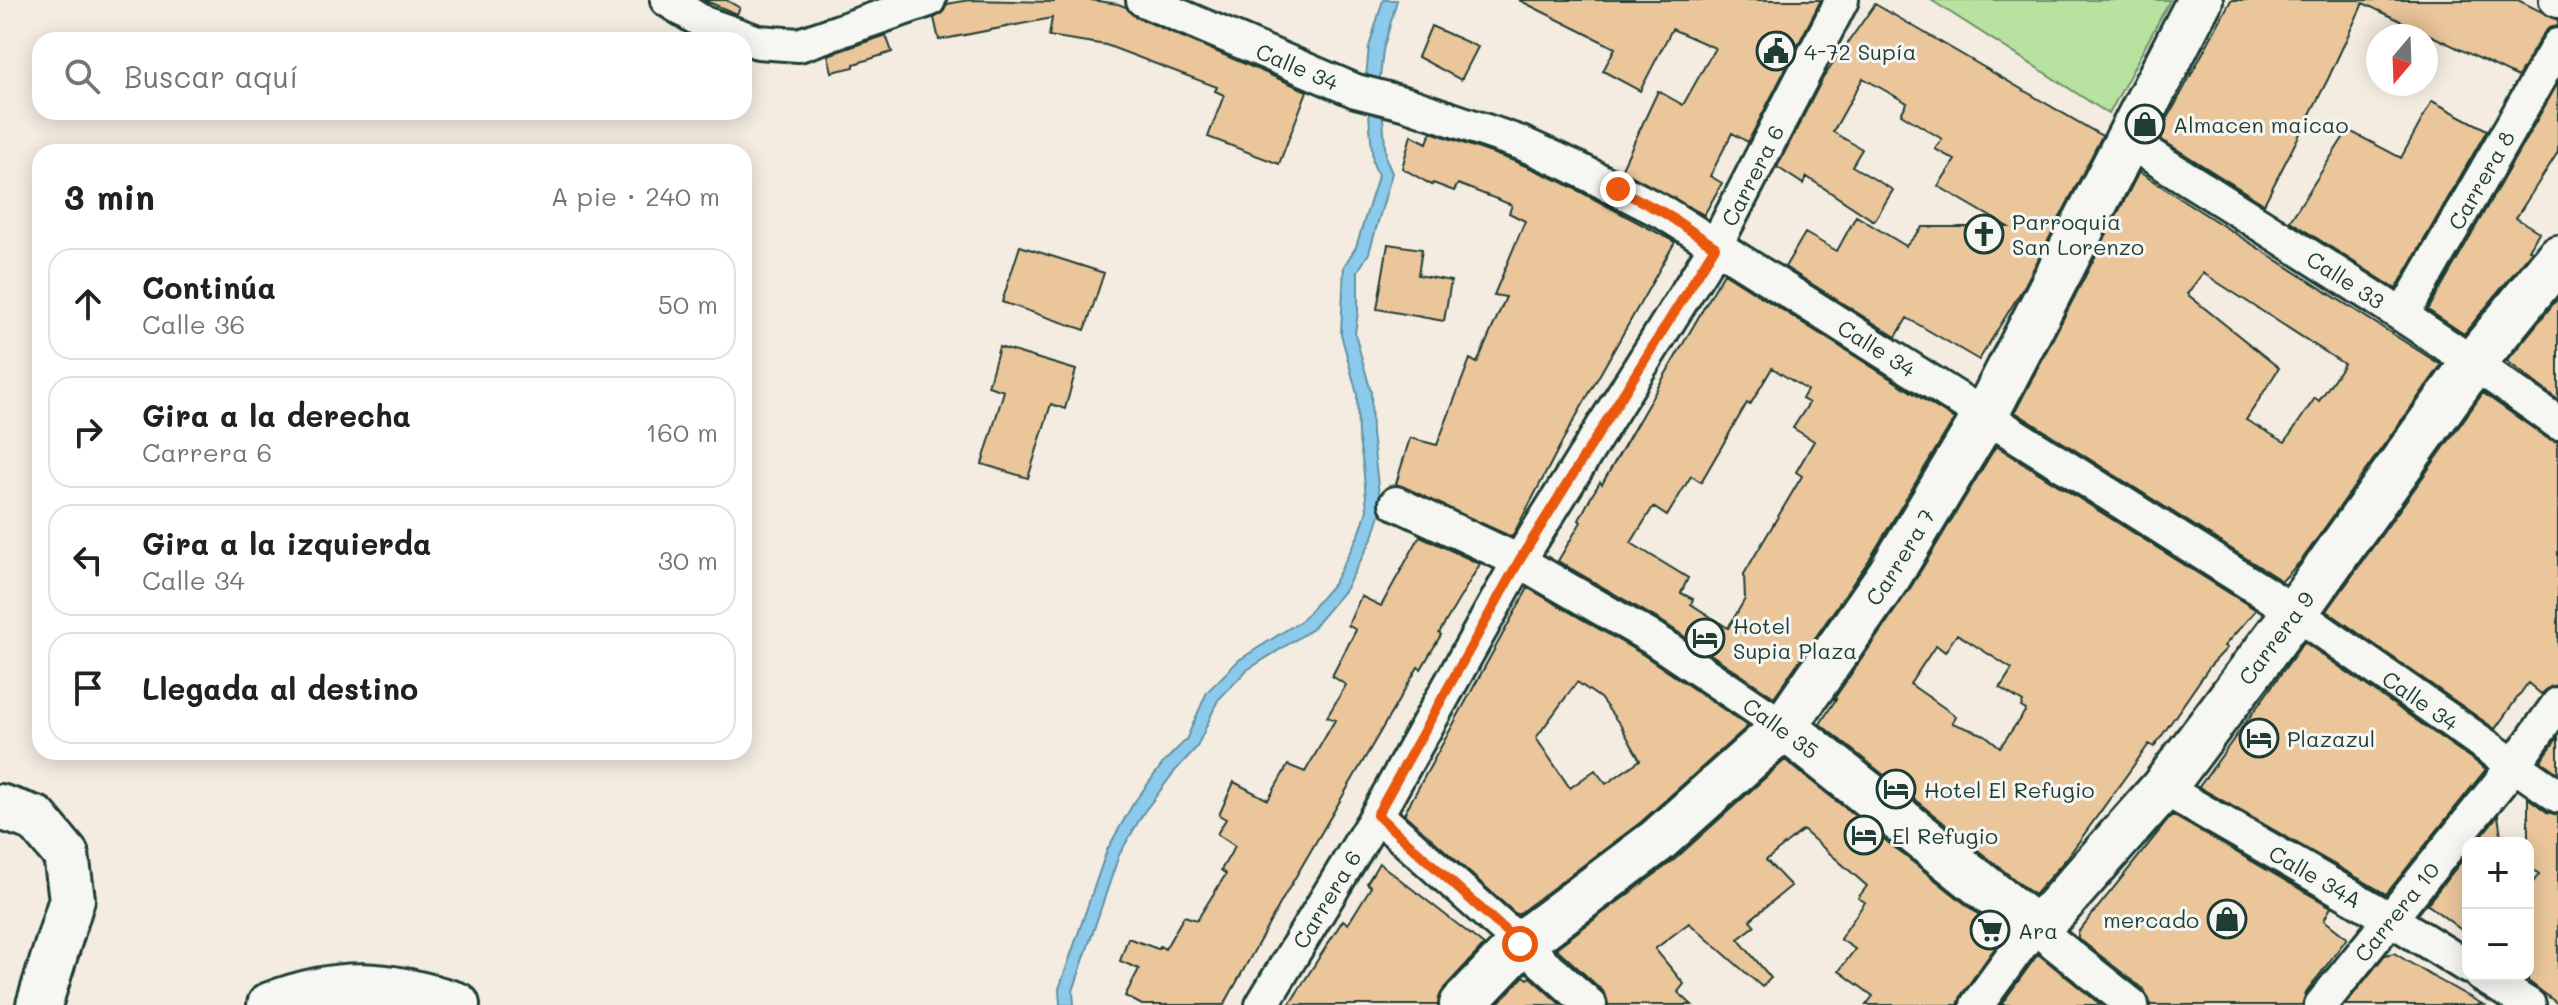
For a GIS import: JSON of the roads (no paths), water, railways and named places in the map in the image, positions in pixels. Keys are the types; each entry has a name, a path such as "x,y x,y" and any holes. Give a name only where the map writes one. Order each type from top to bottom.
{"main road":[{"name":"Carrera 7","path":"1462,1005 1520,944 1657,841 1784,727 1890,574 1985,416 2200,0"},
{"name":"Carrera 9","path":"2034,927 2055,910 2163,788 2295,612 2474,362 2558,258"},
{"name":"Calle 35","path":"1784,727 2034,927"},
{"path":"0,807 36,819 66,855 72,899 39,1005"},
{"path":"270,1005 305,992 361,985 419,993 457,1005"}],"street":[{"path":"667,0 704,23 730,32"},
{"path":"752,40 799,45 929,0"},
{"name":"Calle 34","path":"1143,0 1356,91 1407,104 1521,143 1666,214 2295,612 2558,796"},
{"name":"Carrera 6","path":"1262,1005 1377,815 1519,561 1715,247 1842,0"},
{"name":"Carrera 8","path":"2403,315 2558,45"},
{"name":"Calle 33","path":"2128,141 2403,315 2558,423"},
{"name":"Calle 35","path":"1396,503 1519,561 1652,638 1784,727"},
{"name":"Carrera 10","path":"2321,1005 2514,764 2558,704"},
{"name":"Calle 34A","path":"2163,788 2462,963"},
{"path":"1377,815 1590,1005"},
{"name":"Calle 35","path":"2034,927 2132,1005"},
{"name":"Carrera 9","path":"1977,1005 2034,927"},
{"path":"2491,981 2529,1005"}],"water":[{"path":"1383,0 1397,0 1383,50 1380,78 1386,159 1392,173 1369,253 1358,271 1355,334 1371,392 1372,434 1381,511 1373,537 1345,590 1311,630 1247,670 1218,700 1197,747 1144,812 1119,855 1073,991 1074,1005 1060,1005 1059,989 1107,850 1133,804 1164,762 1186,740 1207,692 1239,660 1302,620 1334,583 1360,532 1367,510 1358,435 1357,394 1341,334 1344,266 1356,247 1378,175 1373,163 1366,78 1369,47"}],"place":[{"name":"4-72 Supía","path":"1776,51"},
{"name":"Almacen maicao","path":"2145,124"},
{"name":"Parroquia San Lorenzo","path":"1984,234"},
{"name":"Hotel Supia Plaza","path":"1705,638"},
{"name":"Plazazul","path":"2259,738"},
{"name":"Hotel El Refugio","path":"1896,789"},
{"name":"El Refugio","path":"1864,835"},
{"name":"mercado","path":"2227,919"},
{"name":"Ara","path":"1990,930"}]}
